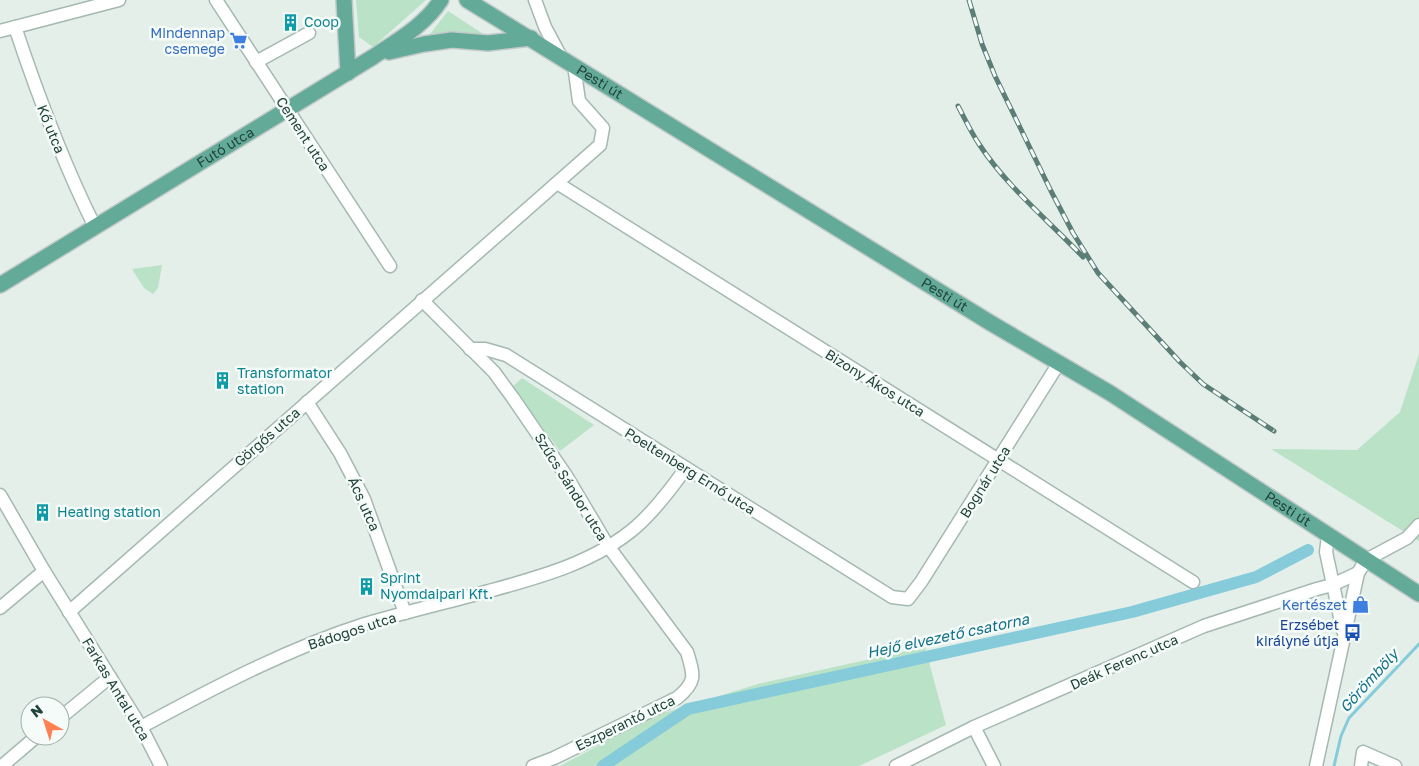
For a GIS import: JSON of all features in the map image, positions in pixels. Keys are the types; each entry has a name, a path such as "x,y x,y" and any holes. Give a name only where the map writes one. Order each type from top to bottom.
{"main road":[{"path":"344,0 348,73"},
{"name":"Futó utca","path":"0,285 378,54 415,30 441,0"},
{"name":"Pesti út","path":"467,0 989,322 1110,393 1328,536 1362,567 1419,594"},
{"path":"378,54 452,40 488,42 531,38"}],"street":[{"path":"0,31 118,0"},
{"name":"Cement utca","path":"216,0 390,266"},
{"path":"535,0 545,27 568,61"},
{"name":"Kő utca","path":"14,27 72,181 95,227"},
{"path":"256,62 309,33"},
{"name":"Görgős utca","path":"69,612 600,145 603,128 579,101 568,61"},
{"name":"Bizony Ákos utca","path":"557,184 1192,582"},
{"name":"Szűcs Sándor utca","path":"422,300 494,372 567,477 608,546 687,652 693,680 688,689"},
{"name":"Poeltenberg Ernő utca","path":"470,349 506,355 892,598 908,599"},
{"name":"Bognár utca","path":"908,599 921,582 1059,363"},
{"name":"Ács utca","path":"307,402 340,453 364,499 406,613"},
{"name":"Bádogos utca","path":"141,726 304,646 364,625 554,572 587,558 636,527 650,513 686,468"},
{"name":"Farkas Antal utca","path":"0,495 69,612 141,726 161,766"},
{"name":"Deák Ferenc utca","path":"896,766 974,727 1204,626 1332,585 1407,538 1419,525"},
{"path":"1328,536 1326,552 1343,634"},
{"path":"1316,766 1343,634 1362,567"},
{"path":"0,608 44,571"},
{"path":"70,710 110,677"},
{"name":"Eszperantó utca","path":"533,766 554,758 677,698 688,689"},
{"path":"974,727 994,766"},
{"path":"2,766 25,746"},
{"path":"1361,766 1363,752 1395,766"}],"green space":[{"path":"356,0 426,0 373,47 359,37"},
{"path":"448,11 491,39 427,38"},
{"path":"162,265 158,288 153,294 144,288 132,269"},
{"path":"1419,354 1419,541 1271,449 1357,450 1400,412"},
{"path":"522,378 594,425 560,451 512,387"},
{"path":"925,647 946,725 859,766 560,766 654,716 758,684"}],"waterway":[{"name":"Hejő elvezető csatorna","path":"603,766 688,709 1132,612 1256,577 1308,550"},
{"name":"Görömböly","path":"1334,766 1341,736 1349,718 1419,644"}],"railway":[{"path":"969,0 982,44 995,76 1051,191 1073,233 1098,273 1180,362 1203,384 1274,431"},
{"path":"958,106 979,144 1002,175 1083,257"}],"place":[{"name":"Coop","path":"290,22"},
{"name":"Mindennap csemege","path":"239,41"},
{"name":"Transformator station","path":"223,381"},
{"name":"Heating station","path":"43,512"},
{"name":"Sprint Nyomdaipari Kft.","path":"366,586"},
{"name":"Kertészet","path":"1361,605"},
{"name":"Erzsébet királyné útja","path":"1353,633"}]}
